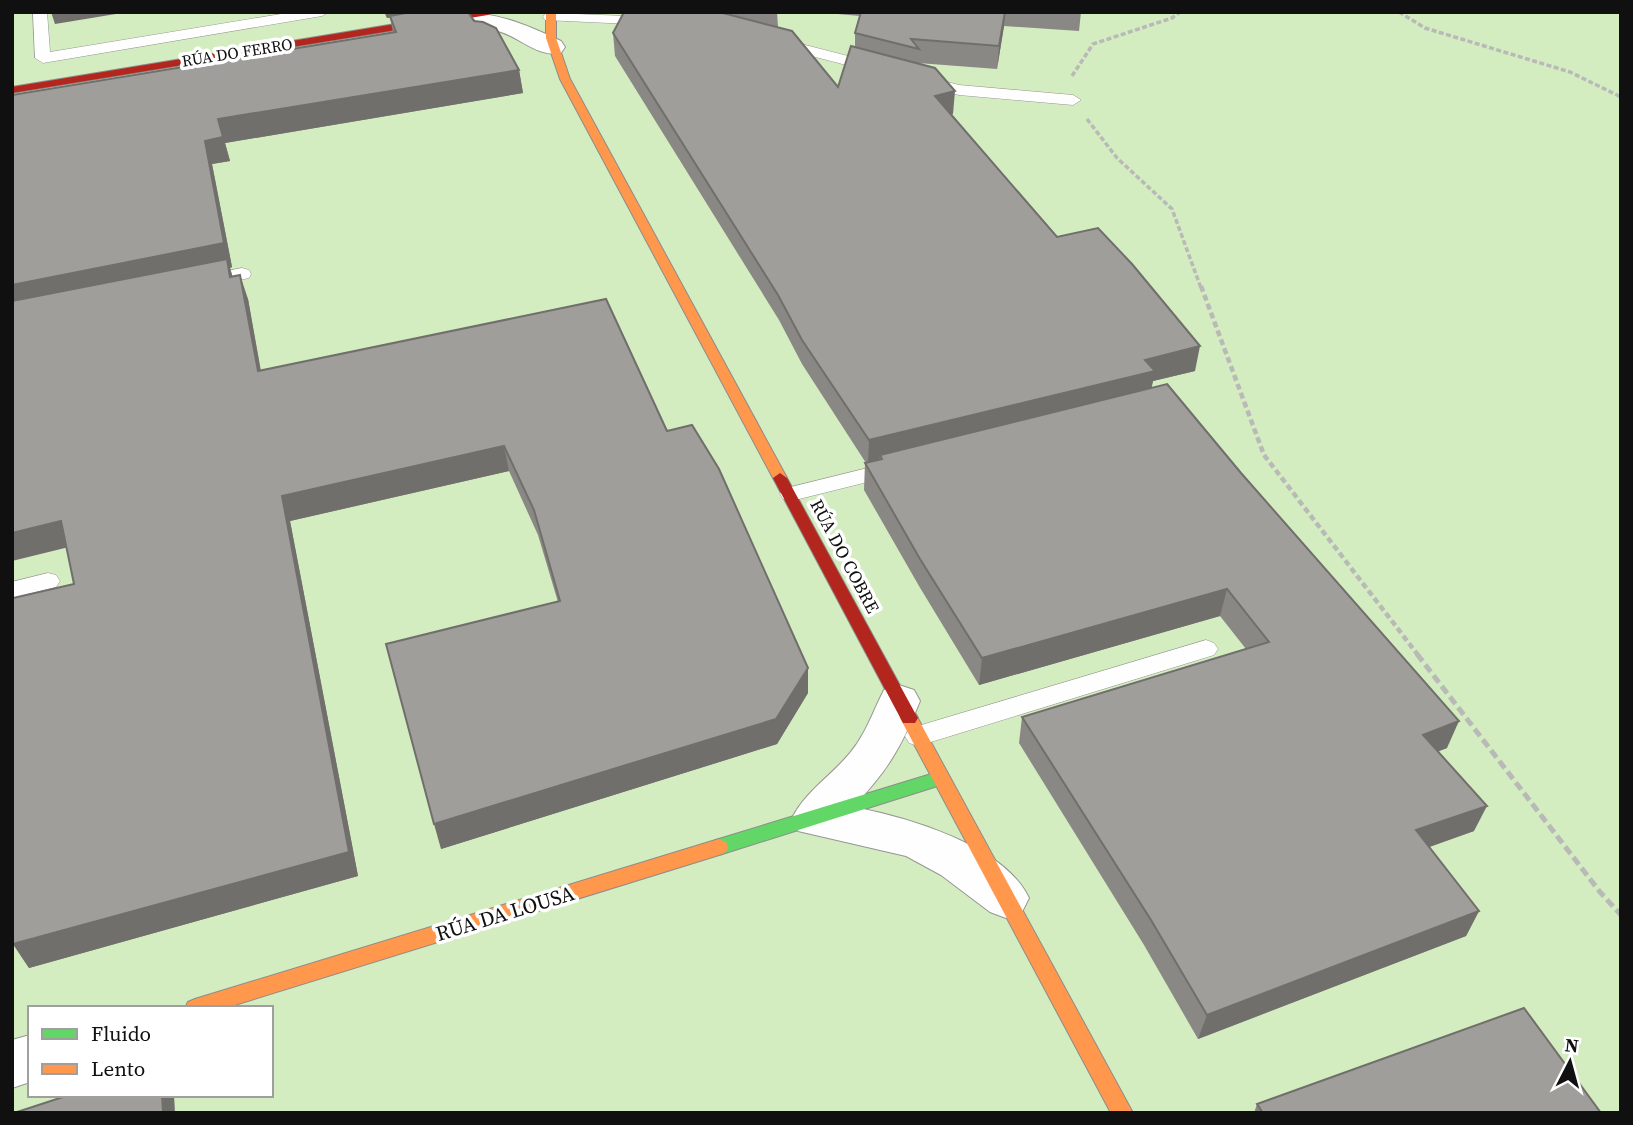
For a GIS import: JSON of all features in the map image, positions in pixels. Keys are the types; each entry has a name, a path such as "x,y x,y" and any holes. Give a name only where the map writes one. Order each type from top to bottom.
{"street":[{"name":"RÚA DO FERRO","path":"12,90 488,12"},
{"name":"RÚA DO FERRO","path":"468,14 509,26 552,47"},
{"name":"RÚA DO COBRE","path":"551,15 552,47 565,79 791,494 908,718 1122,1113"},
{"name":"RÚA DA LOUSA","path":"814,818 865,766 881,743 908,718"},
{"name":"RÚA DA LOUSA","path":"202,1006 941,778"},
{"name":"RÚA DA LOUSA","path":"814,818 885,832 926,845 960,863 1006,898"}],"lane":[{"path":"40,12 43,58 322,12"},
{"path":"551,15 674,22"},
{"path":"239,26 243,51"},
{"path":"766,40 959,90 1073,100"},
{"path":"188,285 242,274"},
{"path":"791,494 912,464"},
{"path":"12,590 48,580"},
{"path":"908,718 1206,649"}],"path":[{"path":"1180,12 1172,18 1093,44 1072,73 1073,100 1117,158 1172,209 1264,455 1600,892 1621,915"},
{"path":"1399,12 1425,27 1570,72 1621,97"}],"green space":[{"path":"12,12 1621,12 1621,1113 12,1113"}],"building":[{"path":"411,12 468,12 474,21 496,28 519,70 218,119 223,137 205,141 224,243 12,285 12,95 396,32 390,16"},
{"path":"624,12 719,12 792,31 838,87 851,46 935,68 955,91 935,96 1057,237 1098,228 1132,264 1200,346 1145,360 1155,371 869,440 802,340 778,295 613,33"},
{"path":"861,12 1005,12 999,46 911,39 919,49 855,33"},
{"path":"227,259 230,277 240,275 258,371 606,299 667,431 692,425 719,469 808,668 776,719 434,824 386,644 560,601 534,510 504,446 282,496 349,852 13,944 13,598 74,584 61,521 12,533 12,301"},
{"path":"1167,384 1241,473 1459,721 1423,735 1487,806 1416,830 1479,911 1207,1015 1151,920 1022,717 1269,642 1227,589 982,658 920,559 865,463 882,459 880,455"},
{"path":"1524,1008 1601,1113 1263,1113 1257,1104"},
{"path":"63,1097 162,1097 163,1113 14,1113"}],"traffic: fast":[{"path":"719,847 941,778"}],"traffic: slow":[{"path":"551,12 551,38 565,79 780,478"},
{"path":"909,718 1122,1113"},
{"path":"202,1006 719,847"}],"traffic: jam":[{"path":"12,90 488,12"},
{"path":"780,478 909,718"}]}
